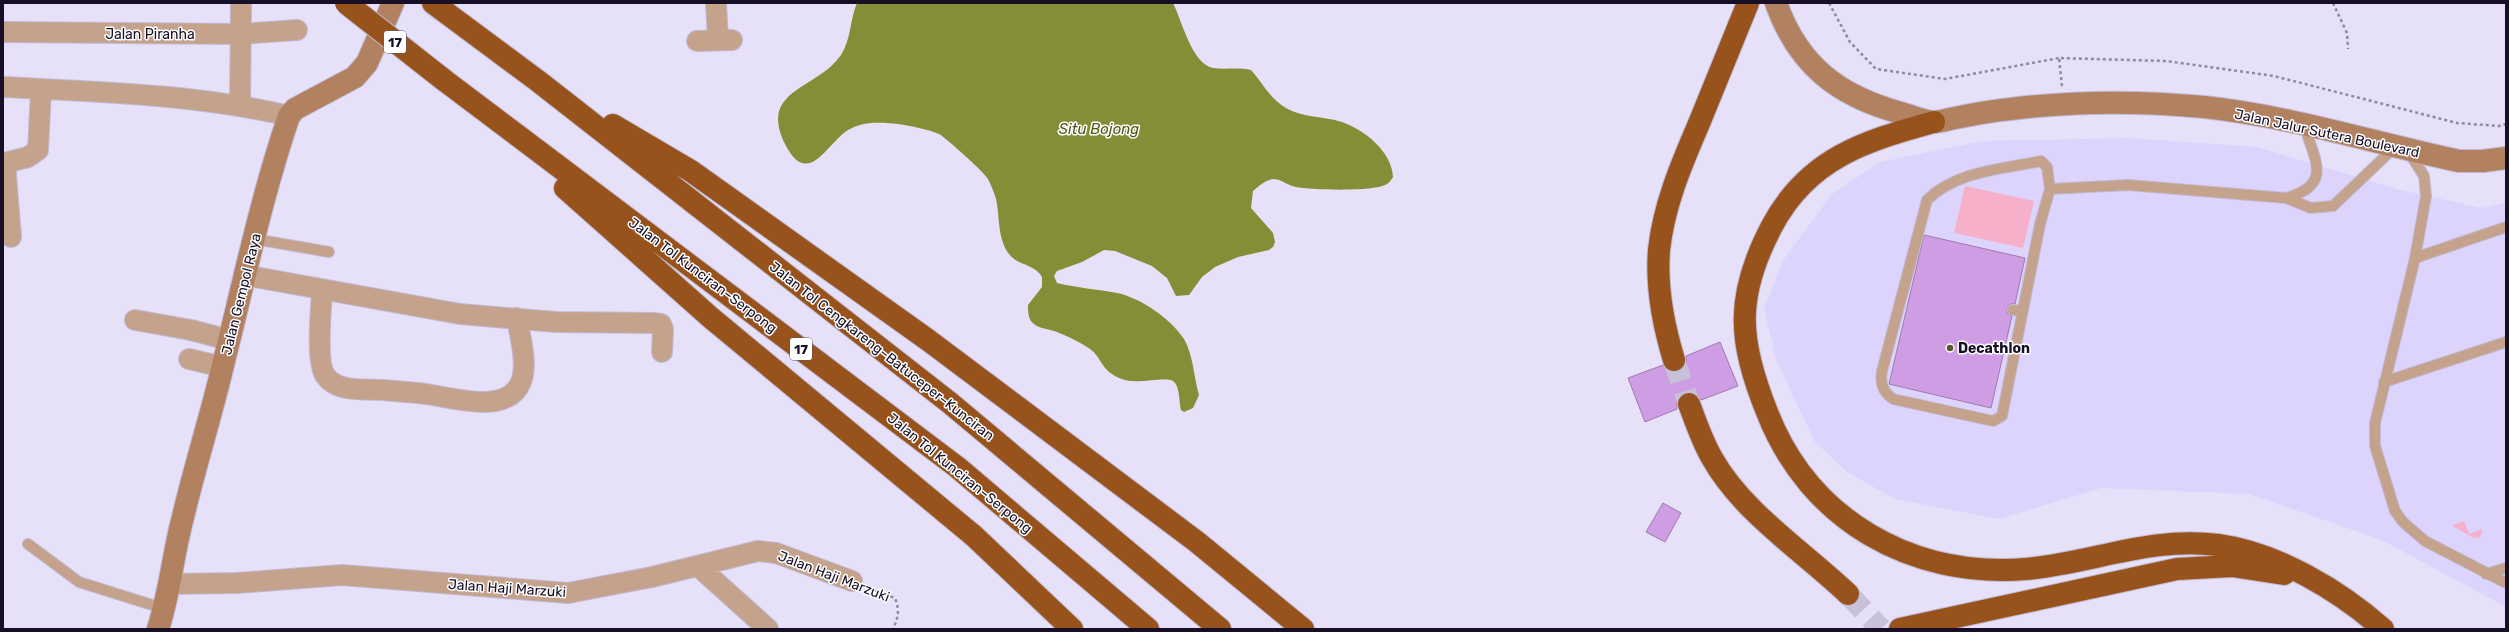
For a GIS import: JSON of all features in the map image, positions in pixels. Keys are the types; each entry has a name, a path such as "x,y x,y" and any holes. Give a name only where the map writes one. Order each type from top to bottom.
{"highway":[{"name":"Jalan Tol Kunciran–Serpong","path":"346,3 445,81 956,467 1148,629"},
{"path":"433,3 538,81 691,171 928,340 1198,542 1303,629"},
{"path":"1674,360 1661,312 1659,294 1659,251 1666,212 1678,174 1748,3"},
{"path":"445,81 710,317 974,536 1072,629"},
{"name":"Jalan Tol Cengkareng–Batuceper–Kunciran","path":"538,81 950,403 1220,629"},
{"path":"1934,122 1866,142 1821,169 1785,205 1766,238 1753,270 1744,309 1745,346 1750,367 1779,439 1790,458 1813,488 1842,516 1876,540 1917,557 1938,562 1980,568 2027,568 2159,544 2203,543 2246,549 2276,561 2346,600 2383,629"},
{"path":"1689,404 1712,457 1730,484 1759,514 1848,594"},
{"path":"1900,629 2177,569 2232,566 2307,578"}],"main road":[{"path":"289,116 295,109 355,77 367,63 393,3"},
{"path":"1776,3 1784,25 1798,48 1810,63 1834,84 1866,102 1934,122"},
{"name":"Jalan Jalur Sutera Boulevard","path":"1934,122 2003,110 2064,104 2128,102 2205,107 2304,125 2459,161 2483,161 2506,158"},
{"name":"Jalan Gempol Raya","path":"158,629 165,609 177,538 223,367 244,275 289,116"}],"street":[{"path":"240,3 240,104"},
{"path":"697,41 725,40 716,3"},
{"name":"Jalan Piranha","path":"3,32 241,34 297,30"},
{"path":"3,87 159,96 240,104 289,116"},
{"path":"11,237 5,163 28,157 38,150 41,89"},
{"path":"244,275 322,291 460,314 556,322 661,324 663,328 662,352"},
{"path":"322,291 320,356 324,375 337,386 433,395 456,401 481,403 513,394 521,382 524,370 517,318"},
{"path":"135,320 191,330 229,340"},
{"path":"189,359 223,367"},
{"name":"Jalan Haji Marzuki","path":"170,584 237,584 342,575 568,594 698,566 758,551 776,553 852,581"},
{"path":"698,566 768,629"}],"lane":[{"path":"2286,198 2303,193 2314,184 2318,172 2304,125"},
{"path":"2050,189 2128,185 2286,198 2311,208 2333,206 2402,148 2424,176 2426,196 2414,258 2384,382 2374,435 2394,511 2411,531 2425,541 2486,574 2506,583"},
{"path":"2041,161 2047,167 2050,189 2018,311 2002,416 1993,421 1893,399 1887,395 1881,381 1904,298 1921,216 1927,200 1937,191 1969,176 2041,161"},
{"path":"2414,258 2506,228"},
{"path":"254,238 329,252"},
{"path":"2384,382 2506,342"},
{"path":"28,544 79,582 165,609"},
{"path":"2486,574 2506,568"}],"path":[{"path":"1829,3 1850,42 1876,69 1945,79 2059,58 2166,61 2266,75 2457,123 2499,126 2506,124"},
{"path":"2333,3 2347,33 2348,49"},
{"path":"2059,58 2064,104"},
{"name":"Jalan Haji Marzuki","path":"852,581 895,598 898,606 898,617 893,629"}],"shaded area":[{"path":"2129,138 2257,147 2397,189 2482,208 2506,202 2506,607 2382,540 2249,494 2101,488 1999,519 1895,499 1847,472 1815,442 1777,362 1764,309 1784,259 1832,194 1880,162 1983,141"},
{"path":"1965,186 2034,201 2023,248 1954,233"},
{"path":"2464,521 2469,534 2482,529 2481,537 2474,538 2453,525"}],"water":[{"name":"Situ Bojong","path":"857,3 1173,3 1188,41 1199,59 1206,65 1213,68 1251,70 1275,100 1286,108 1299,114 1342,122 1360,130 1376,143 1388,159 1393,177 1388,183 1380,187 1357,189 1304,188 1273,179 1265,182 1253,191 1251,208 1273,233 1275,242 1273,247 1269,250 1238,257 1215,267 1202,277 1189,295 1176,296 1167,278 1152,266 1115,251 1104,250 1082,262 1057,271 1054,276 1057,283 1117,293 1136,299 1155,310 1178,331 1187,345 1199,395 1193,408 1184,412 1181,410 1178,390 1173,381 1164,379 1128,381 1122,379 1109,372 1096,355 1084,345 1057,332 1036,326 1032,322 1029,315 1028,305 1042,287 1042,277 1031,267 1013,258 1005,248 1002,241 996,199 988,179 965,155 939,134 924,129 898,124 866,124 848,130 840,136 818,159 810,163 802,163 793,157 785,144 779,126 779,112 785,101 794,92 831,67 841,55 847,43"}],"building":[{"name":"Decathlon","path":"1924,235 2025,258 2015,304 2010,304 2007,309 2007,313 2012,316 1991,408 1889,384"},
{"path":"1720,342 1738,386 1701,400 1691,392 1684,393 1677,402 1677,409 1645,422 1628,378 1663,365 1671,372 1678,372 1686,363 1686,356"},
{"path":"1663,503 1681,513 1665,542 1646,532"}],"tunnel":[{"path":"1674,360 1689,404"},
{"path":"1848,594 1881,629"}],"place":[{"name":"Decathlon","path":"1950,348"}]}
